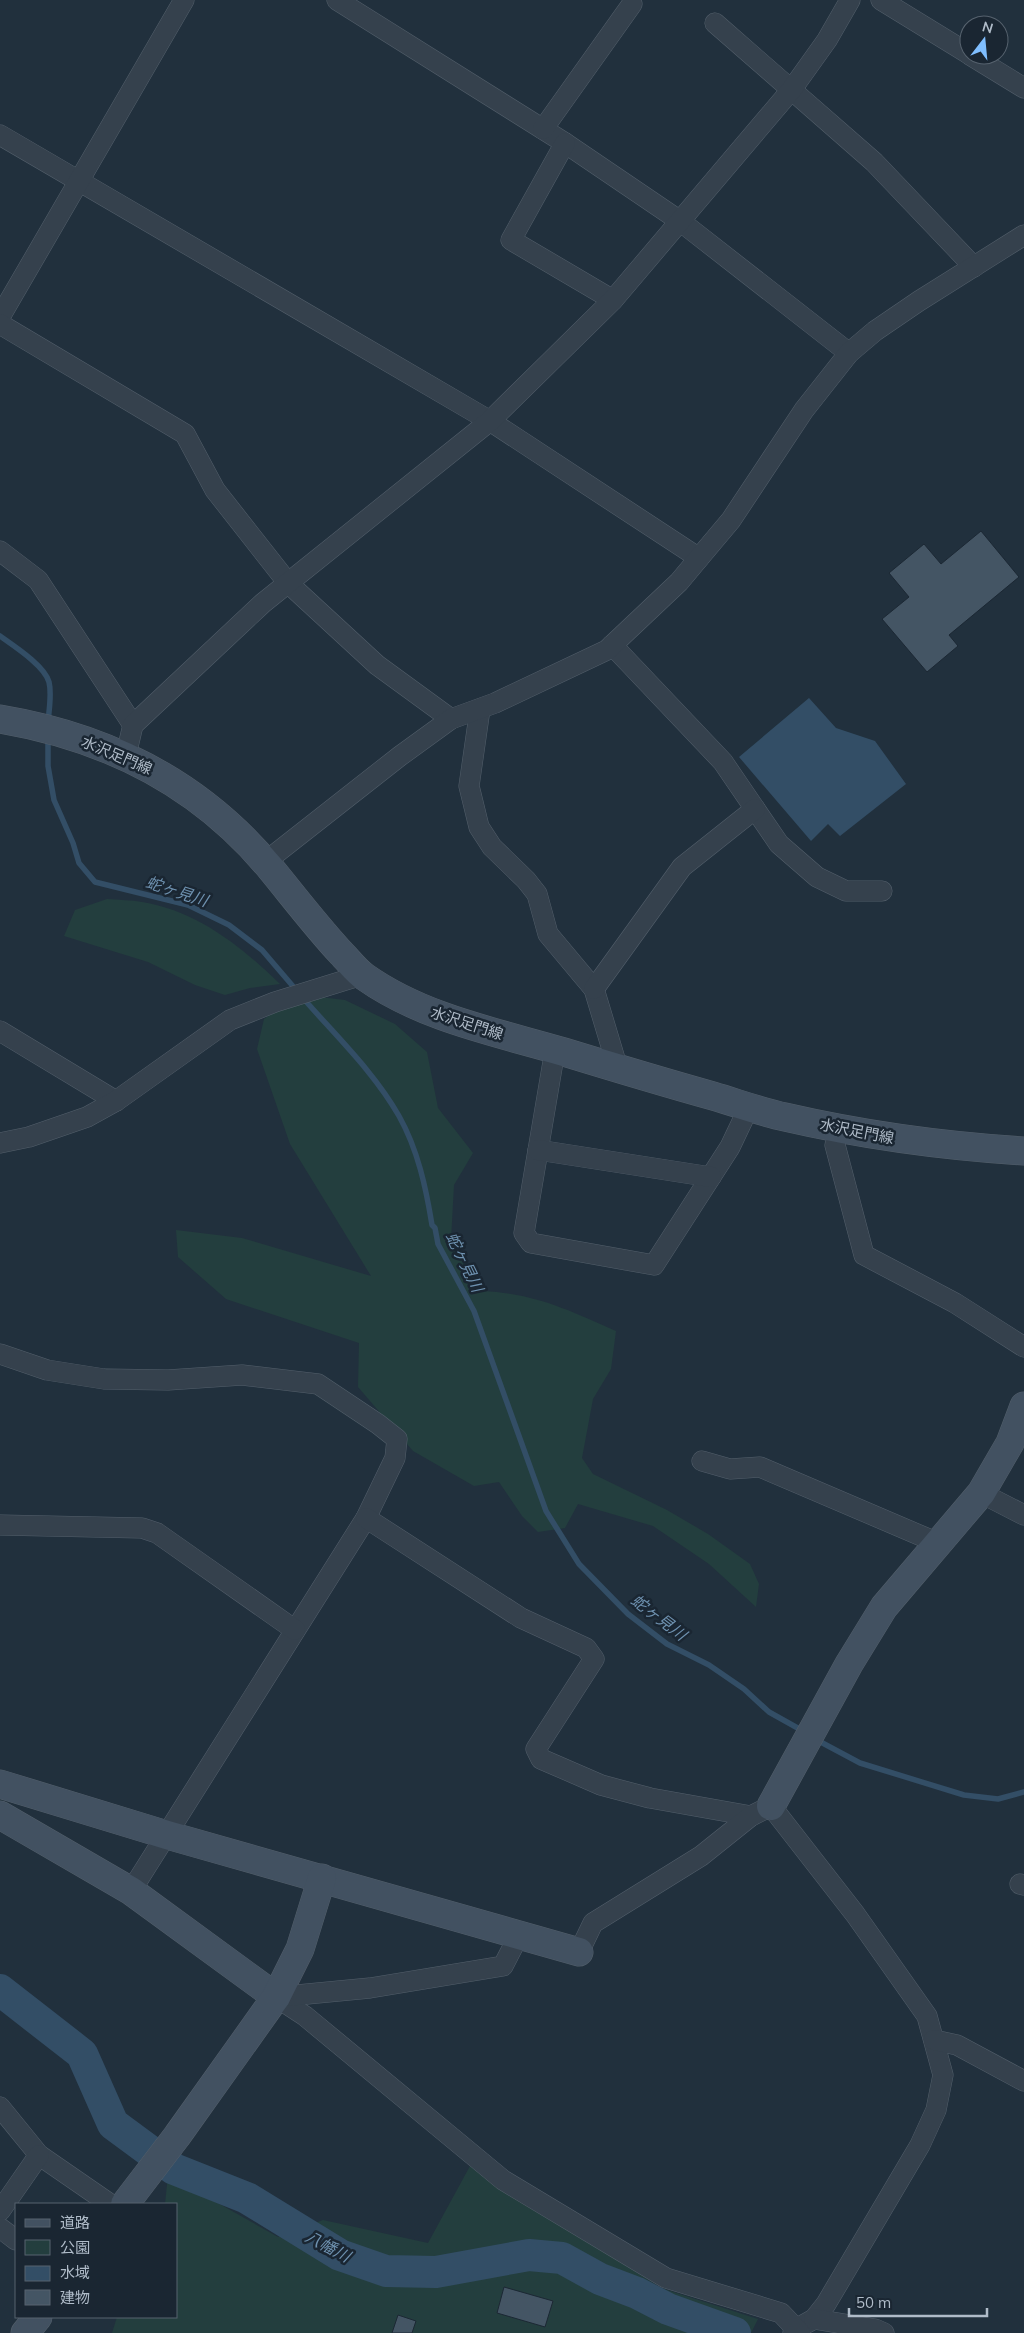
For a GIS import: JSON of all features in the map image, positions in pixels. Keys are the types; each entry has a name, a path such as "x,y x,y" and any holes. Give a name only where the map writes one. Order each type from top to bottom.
{"street":[{"path":"0,317 184,0"},
{"path":"337,0 565,143 680,221 849,353"},
{"path":"126,755 133,725 263,603 490,421 613,300 792,90 827,40 850,0"},
{"path":"881,0 959,48"},
{"path":"543,129 632,4"},
{"path":"715,23 874,162 974,267"},
{"path":"986,65 1024,88"},
{"path":"0,135 490,421 699,558"},
{"path":"565,143 511,240 613,300"},
{"path":"265,862 400,756 451,719 480,709 612,645 680,582 731,520 804,410 849,353 875,331 1024,235"},
{"path":"0,324 185,434 215,490 288,583 377,665 451,719"},
{"path":"0,551 38,580 133,725"},
{"path":"612,645 723,762 779,844 817,877 846,891 882,891"},
{"path":"480,709 469,786 479,827 492,848 526,880 537,894 548,934 594,989 618,1068"},
{"name":"水沢足門線","path":"0,720 35,725 84,740 126,755 162,774 230,825 265,862 331,942 362,975 401,1000 454,1019 555,1050 784,1117 952,1146 1024,1151"},
{"path":"594,989 682,867 755,809"},
{"path":"0,1142 29,1137 87,1117 116,1100 230,1020 275,1002 362,975"},
{"path":"0,1031 116,1100"},
{"path":"555,1050 524,1233 531,1243 654,1264 730,1147 749,1107"},
{"path":"835,1145 864,1255 956,1303 1024,1347"},
{"path":"538,1150 711,1176"},
{"path":"0,1354 47,1370 104,1379 168,1380 242,1375 318,1384 397,1439 395,1458 366,1518 131,1891"},
{"path":"0,1784 166,1835 579,1952 593,1923 701,1856 761,1811 884,1607 981,1493 1010,1443 1024,1406"},
{"path":"702,1461 730,1469 760,1467 938,1543"},
{"path":"981,1493 1024,1515"},
{"path":"366,1518 521,1618 586,1648 594,1659 536,1749 541,1758 601,1785 650,1798 761,1811 855,1914 927,2016 943,2075 936,2110 920,2145 826,2304 801,2328"},
{"path":"0,1525 142,1528 157,1533 295,1630"},
{"path":"0,1815 131,1891 305,2016 503,2180 666,2278 781,2312 801,2328 875,2329 884,2333"},
{"path":"126,2203 177,2136 276,1997 300,1949 322,1878"},
{"path":"276,1997 370,1988 503,1966 519,1935"},
{"path":"934,2040 957,2045 1024,2081"},
{"path":"0,2107 39,2155 109,2203"},
{"path":"0,2211 39,2155"},
{"path":"0,2228 15,2239"},
{"path":"25,2333 37,2318"}],"green space":[{"path":"107,899 138,901 181,913 200,922 250,956 280,984 250,988 225,995 195,985 148,962 64,936 75,910"},
{"path":"320,997 345,1000 395,1024 427,1052 438,1108 473,1153 454,1185 451,1240 483,1291 536,1299 616,1331 611,1369 593,1399 582,1458 593,1474 667,1510 708,1534 750,1564 759,1584 756,1607 709,1564 653,1526 578,1504 565,1528 538,1532 522,1516 499,1482 474,1486 413,1451 358,1387 359,1343 226,1299 178,1257 176,1230 242,1238 371,1276 290,1144 257,1049 264,1019 281,1007"},
{"path":"470,2166 661,2288 758,2319 751,2333 112,2333 117,2318 178,2318 178,2203 165,2203 168,2175 278,2237 323,2220 428,2243"}],"water":[{"path":"809,698 836,728 875,741 906,784 840,836 828,824 811,841 739,757"}],"building":[{"path":"981,531 1019,577 949,635 958,646 927,672 882,619 909,597 889,573 924,544 941,564"},
{"path":"504,2287 553,2301 545,2327 497,2313"},
{"path":"398,2315 416,2321 412,2333 392,2333"}],"waterway":[{"name":"蛇ヶ見川","path":"0,636 42,669 46,676 50,692 48,722"},
{"name":"蛇ヶ見川","path":"48,737 48,766 54,800 73,843 79,863 95,882 188,905 229,925 262,950 297,991"},
{"name":"蛇ヶ見川","path":"303,998 378,1084 406,1129 420,1169 438,1244 474,1311 546,1511 579,1564 628,1614 667,1644 709,1665 744,1689 769,1712 803,1731"},
{"name":"蛇ヶ見川","path":"815,1739 860,1763 964,1795 998,1799 1024,1792"},
{"name":"八幡川","path":"0,1990 82,2054 113,2124 174,2169 247,2198 340,2255 386,2271 436,2272 529,2255 562,2258 600,2279 637,2293 668,2309 735,2333"}]}
